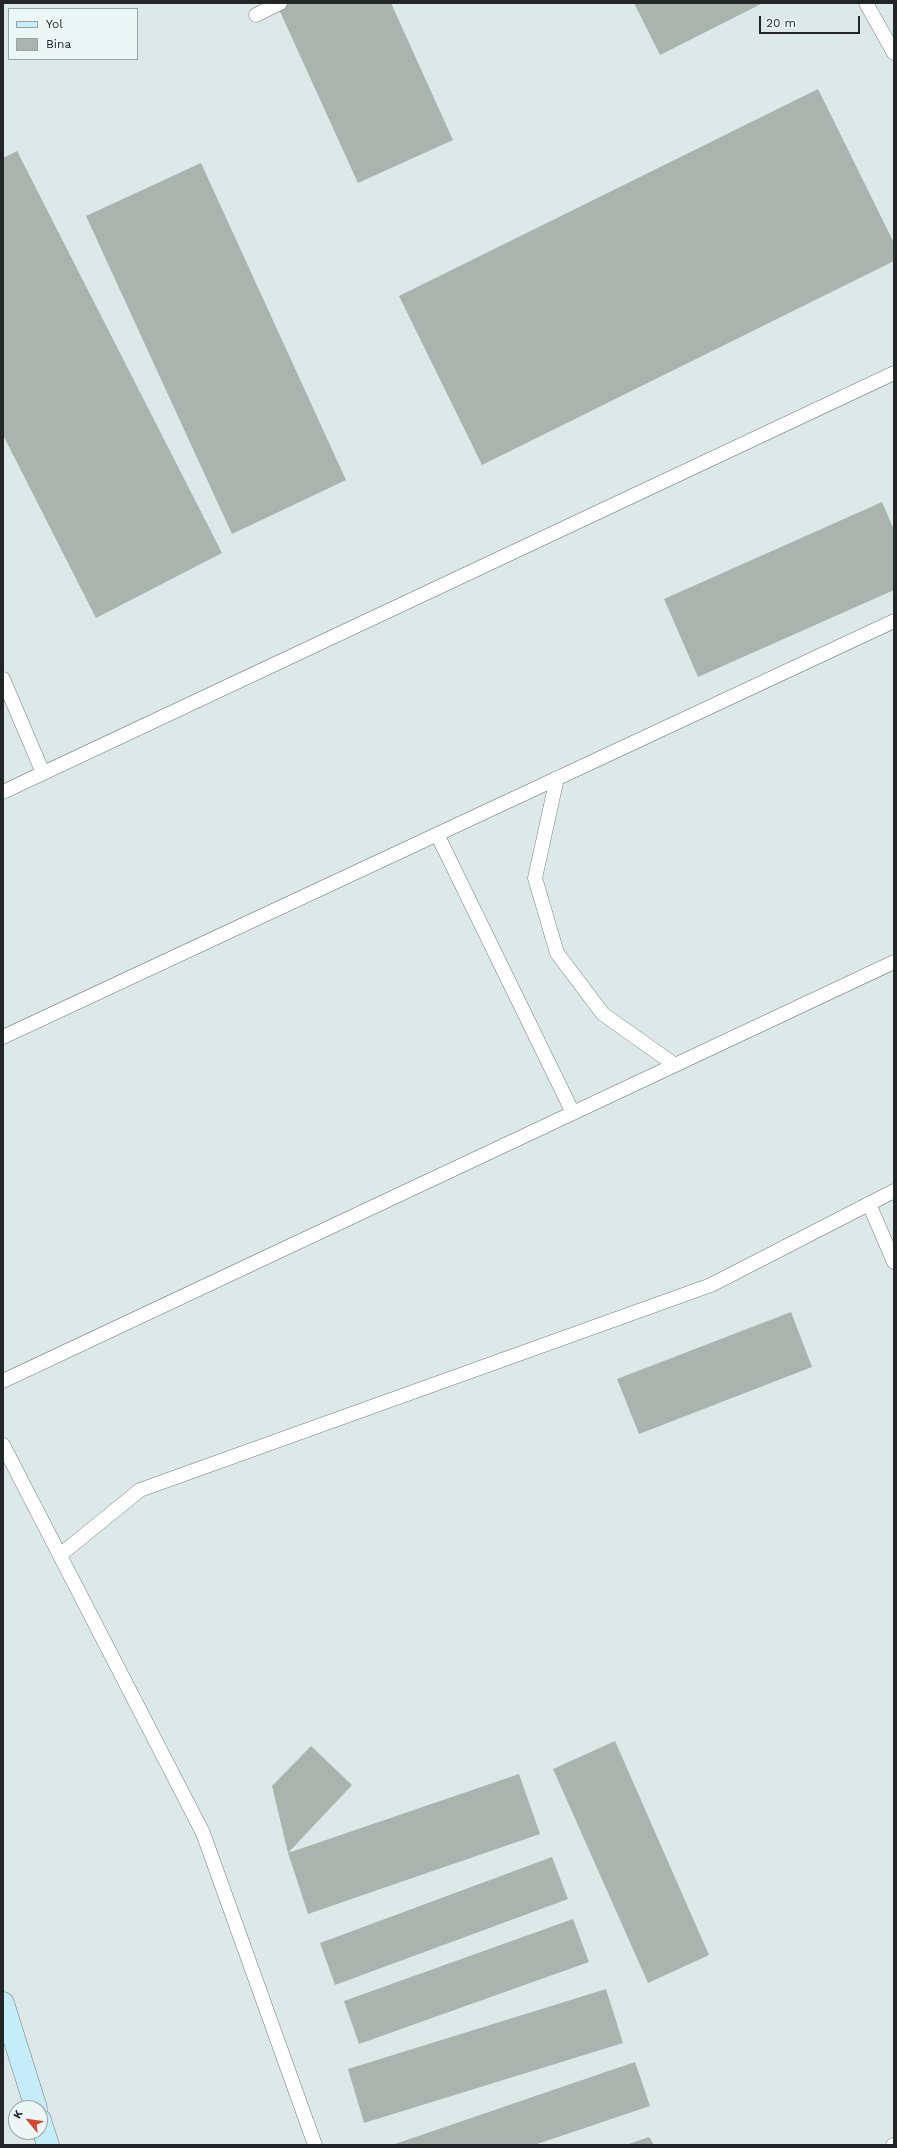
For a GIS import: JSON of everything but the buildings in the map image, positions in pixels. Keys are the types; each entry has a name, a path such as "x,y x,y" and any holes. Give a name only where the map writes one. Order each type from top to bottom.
{"main road":[{"path":"3,2003 33,2100"}],"lane":[{"path":"256,16 280,3"},
{"path":"866,3 894,53"},
{"path":"3,792 894,373"},
{"path":"3,1037 894,621"},
{"path":"3,679 43,773"},
{"path":"557,778 536,878 557,953 603,1014 675,1065"},
{"path":"437,834 573,1113"},
{"path":"3,1381 894,962"},
{"path":"60,1555 140,1490 711,1285 894,1191"},
{"path":"868,1204 894,1262"},
{"path":"3,1445 203,1833 315,2145"}]}
